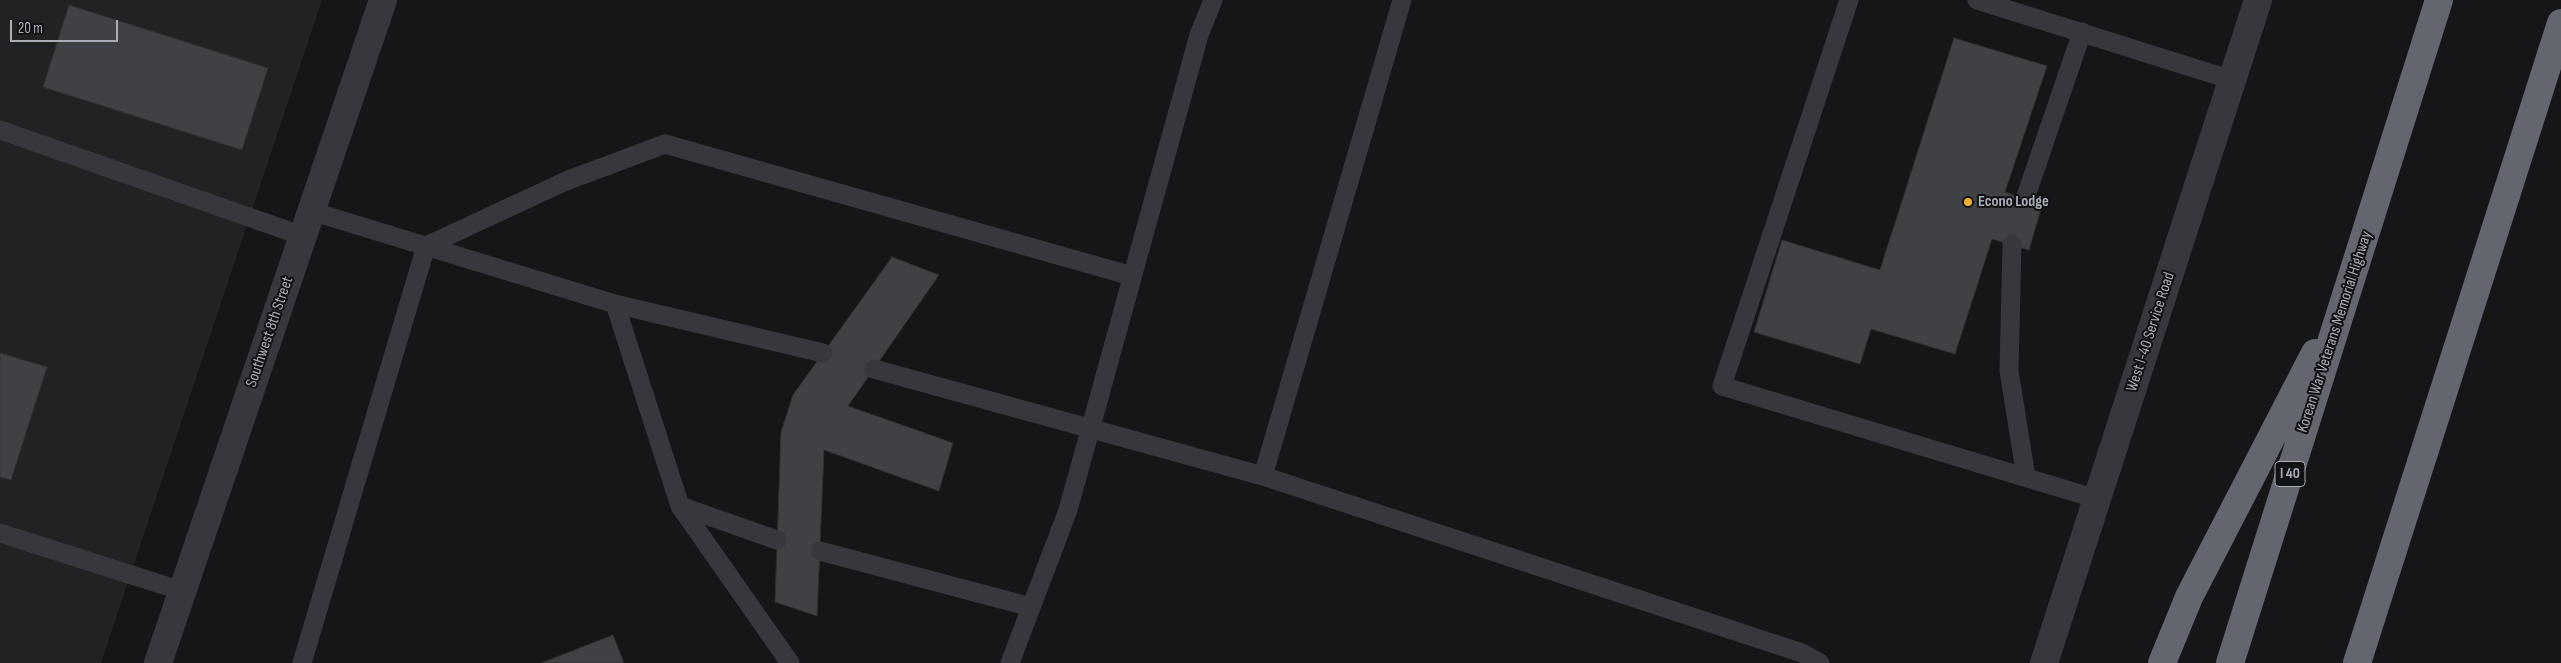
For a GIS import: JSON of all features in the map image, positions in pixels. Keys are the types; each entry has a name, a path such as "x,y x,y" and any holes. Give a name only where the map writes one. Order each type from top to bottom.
{"highway":[{"name":"Korean War Veterans Memorial Highway","path":"2230,663 2439,0"},
{"path":"2357,663 2561,23"},
{"path":"2162,663 2189,597 2350,285"},
{"path":"2373,663 2385,574"}],"street":[{"name":"Southwest 8th Street","path":"158,663 383,0"},
{"name":"West I-40 Service Road","path":"2044,663 2258,0"}],"lane":[{"path":"1010,663 1068,510 1198,36 1213,0"},
{"path":"1263,476 1402,0"},
{"path":"1849,0 1722,386 2097,499"},
{"path":"1977,0 2232,80"},
{"path":"2025,199 2082,32"},
{"path":"0,130 307,224 426,246 615,304 823,353"},
{"path":"302,663 426,246 566,181 665,144 1132,276"},
{"path":"2012,244 2009,370 2026,477"},
{"path":"615,304 680,506 790,663"},
{"path":"874,369 1263,476 1802,653 1820,663"},
{"path":"680,506 777,540"},
{"path":"0,533 182,591"},
{"path":"820,551 1031,607"}],"shaded area":[{"path":"0,0 322,0 101,663 0,663"}],"building":[{"path":"69,5 268,68 242,150 43,87"},
{"name":"Econo Lodge","path":"1954,38 2047,66 2005,192 2042,205 2029,250 1992,239 1955,354 1871,329 1860,364 1754,332 1782,240 1880,270"},
{"path":"892,257 939,275 848,406 953,443 939,491 824,450 817,616 775,602 781,432 793,395"},
{"path":"0,353 47,367 11,480 0,477"},
{"path":"613,635 624,663 541,663"}],"place":[{"name":"Econo Lodge","path":"1968,202"}]}
